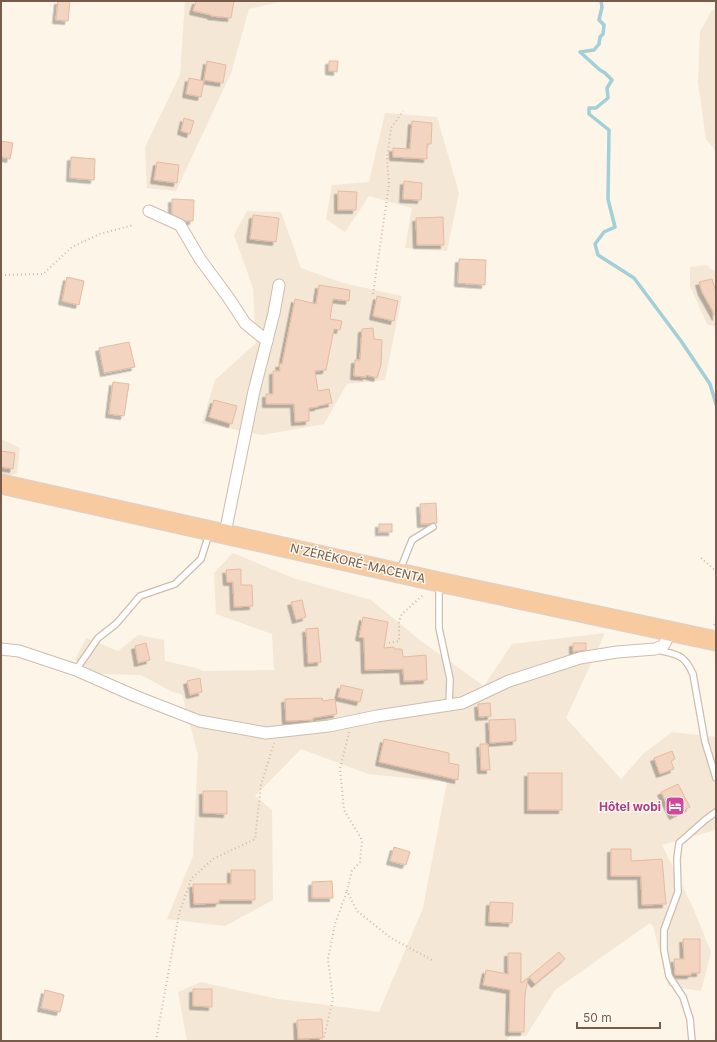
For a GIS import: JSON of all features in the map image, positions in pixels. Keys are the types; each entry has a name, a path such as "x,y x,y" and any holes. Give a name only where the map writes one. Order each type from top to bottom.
{"highway":[{"name":"N'ZÉRÉKORÉ-MACENTA","path":"1,484 439,582 716,641"}],"street":[{"path":"148,211 180,226 200,259 228,296 245,323 267,341"},
{"path":"217,532 267,341 279,285"},
{"path":"1,649 19,651 76,670 199,721 266,733 329,726 378,716 462,703 509,681 580,658 616,652 655,649 663,646 666,641 668,630"}],"lane":[{"path":"399,573 412,540 433,527"},
{"path":"76,670 98,638 116,624 140,596 175,584 201,559 217,532"},
{"path":"439,582 439,628 450,679 449,705"},
{"path":"655,649 684,658 689,665 693,674 705,742 716,778"},
{"path":"692,1041 690,1019 683,997 669,976 664,950 664,930 678,892 677,859 680,843 716,812"}],"path":[{"path":"373,294 389,185 387,159 391,128 402,111"},
{"path":"1,275 43,274 72,247 100,234 133,225"},
{"path":"701,558 716,571"},
{"path":"389,644 399,641 399,621 402,614 439,582"},
{"path":"323,1041 333,999 328,959 335,924 347,891 352,871 360,862 362,840 344,810 341,782 340,769 351,721"},
{"path":"156,1041 178,914 191,879 213,859 256,839 261,785 278,732"},
{"path":"347,891 357,911 391,938 432,960"}],"shaded area":[{"path":"185,1 283,1 249,9 231,73 176,191 147,188 145,147 180,75"},
{"path":"712,10 716,10 716,151 706,139 698,82 700,32"},
{"path":"385,113 437,117 459,193 447,251 405,248 412,208 369,196 345,232 326,219 332,185 369,182"},
{"path":"247,211 281,212 301,268 343,283 402,296 385,380 347,384 324,424 262,435 202,423 215,380 256,343 253,288 234,235"},
{"path":"706,265 716,272 716,327 707,324 690,286 690,267"},
{"path":"1,439 20,448 17,473 1,480"},
{"path":"233,553 293,578 371,600 421,641 484,686 512,644 605,633 566,718 621,779 643,754 672,732 716,737 715,830 662,845 694,910 711,952 701,991 668,986 653,926 650,923 555,990 526,1036 511,1035 506,1041 187,1041 178,992 201,982 278,999 379,1012 423,908 447,782 368,774 301,749 255,796 272,810 273,900 225,926 167,919 193,856 198,755 183,695 171,691 141,675 98,674 75,660 86,638 118,651 138,635 164,640 165,661 200,669 202,671 274,670 272,634 216,614 214,573"}],"building":[{"path":"58,1 70,1 68,21 56,20"},
{"path":"196,1 234,1 231,18 211,16 193,11"},
{"path":"207,61 226,65 223,83 204,80"},
{"path":"329,61 338,61 337,72 329,71"},
{"path":"189,78 204,81 201,97 186,94"},
{"path":"184,118 194,121 190,134 181,131"},
{"path":"412,121 432,123 431,144 427,144 427,159 393,157 393,148 410,149"},
{"path":"1,141 13,143 10,159 1,157"},
{"path":"71,157 95,159 94,180 70,178"},
{"path":"157,162 179,165 177,183 154,180"},
{"path":"404,181 422,183 421,200 403,199"},
{"path":"338,191 357,192 356,210 338,210"},
{"path":"172,199 194,200 193,221 185,221 172,214"},
{"path":"253,215 279,218 276,242 250,239"},
{"path":"443,217 444,245 417,245 416,218"},
{"path":"459,259 486,260 485,285 458,283"},
{"path":"67,277 84,281 79,305 62,301"},
{"path":"712,279 716,292 716,317 702,292 699,282"},
{"path":"319,285 350,290 349,301 333,299 330,319 342,321 340,330 334,329 326,370 315,371 318,391 329,389 332,403 309,408 309,421 295,422 294,404 266,404 266,394 273,394 273,371 280,371 279,364 282,364 295,299 316,304"},
{"path":"377,296 398,301 394,321 373,316"},
{"path":"373,328 374,339 382,340 381,365 377,378 366,375 366,377 354,376 355,360 360,360 362,329"},
{"path":"129,342 135,367 104,373 99,348"},
{"path":"113,382 129,384 124,416 109,414"},
{"path":"214,400 237,406 232,424 209,417"},
{"path":"1,451 15,453 13,469 1,467"},
{"path":"436,503 437,523 421,524 420,504"},
{"path":"379,524 392,524 392,532 379,532"},
{"path":"241,569 241,585 252,585 253,606 234,607 233,582 227,582 226,570"},
{"path":"302,600 306,617 296,620 291,602"},
{"path":"363,617 388,622 384,648 394,647 394,649 402,649 403,657 426,655 427,680 404,681 403,669 365,670 364,638 359,637"},
{"path":"318,628 321,662 308,663 306,629"},
{"path":"146,643 150,660 138,663 135,646"},
{"path":"573,643 586,643 586,650 573,652"},
{"path":"200,678 202,692 190,695 187,681"},
{"path":"341,685 363,690 360,702 338,697"},
{"path":"322,698 323,701 335,699 337,714 313,718 313,720 286,721 285,699"},
{"path":"490,703 491,716 479,717 478,704"},
{"path":"515,719 516,741 490,743 489,720"},
{"path":"384,739 449,753 449,763 459,765 458,780 379,762"},
{"path":"480,744 488,744 490,770 481,770"},
{"path":"672,751 675,759 671,761 674,769 660,774 654,758"},
{"path":"528,773 562,773 562,810 528,810"},
{"path":"678,784 690,807 673,816 661,792"},
{"path":"203,791 227,791 227,814 203,813"},
{"path":"394,847 410,852 406,865 390,861"},
{"path":"611,849 631,849 631,861 662,859 666,904 642,905 641,876 611,876"},
{"path":"231,870 255,870 255,900 219,900 219,903 194,904 193,884 231,884"},
{"path":"332,881 333,898 312,898 312,882"},
{"path":"490,902 513,903 512,923 489,922"},
{"path":"683,939 700,939 700,973 691,973 691,975 675,975 674,959 684,959"},
{"path":"559,952 565,959 535,984 529,977"},
{"path":"508,953 521,953 521,983 528,978 525,995 524,1032 509,1032 510,990 483,985 486,970 508,974"},
{"path":"193,989 212,989 212,1007 193,1006"},
{"path":"45,990 64,995 60,1012 41,1008"},
{"path":"322,1019 323,1038 298,1039 297,1020"}],"waterway":[{"path":"601,1 602,7 599,20 604,25 603,34 600,37 599,44 594,50 580,52 612,80 607,88 608,98 596,108 589,108 589,114 609,130 608,199 615,227 604,232 595,244 598,255 634,278 681,341 710,384 716,404"}],"place":[{"name":"Hôtel wobi","path":"675,806"}]}
